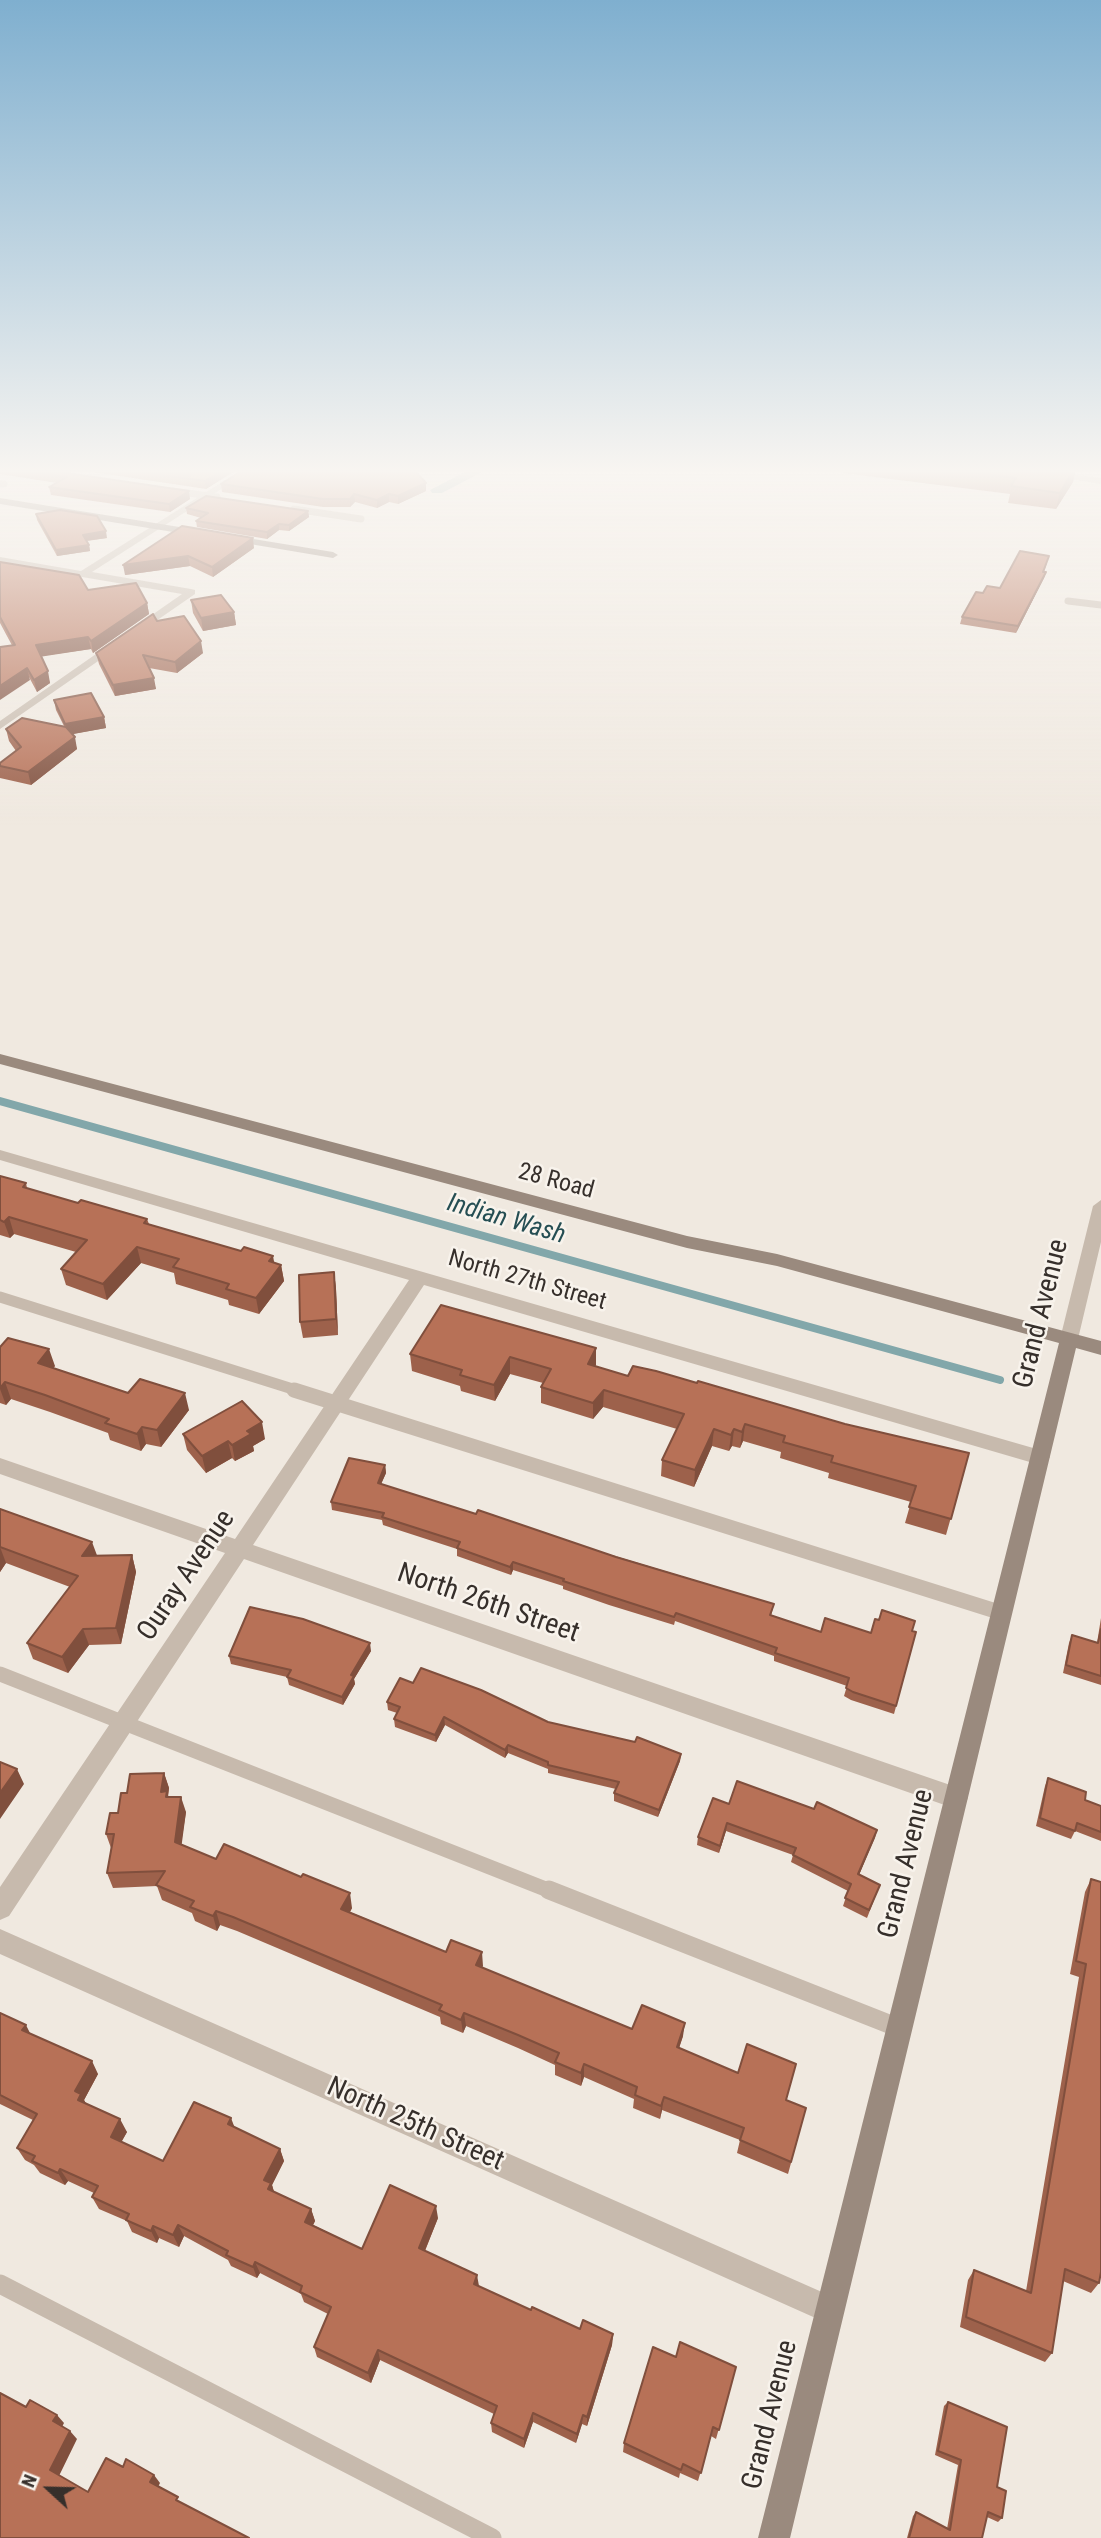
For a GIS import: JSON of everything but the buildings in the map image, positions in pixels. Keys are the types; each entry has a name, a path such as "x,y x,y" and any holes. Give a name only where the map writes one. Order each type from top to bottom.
{"street":[{"path":"0,726 191,592 182,590"},
{"name":"28 Road","path":"0,1059 687,1242 777,1260 1101,1348"},
{"name":"North 27th Street","path":"0,1155 1040,1457"},
{"name":"Grand Avenue","path":"774,2538 1101,1206"},
{"name":"Ouray Avenue","path":"0,1908 421,1276"},
{"name":"North 26th Street","path":"0,1466 956,1798"},
{"name":"North 25th Street","path":"0,1941 830,2310"}],"lane":[{"path":"1068,601 1101,605"},
{"path":"0,1297 1002,1613"},
{"path":"0,1674 899,2028"},
{"path":"0,2284 492,2538"}],"waterway":[{"name":"Indian Wash","path":"0,1101 1000,1380"}]}
